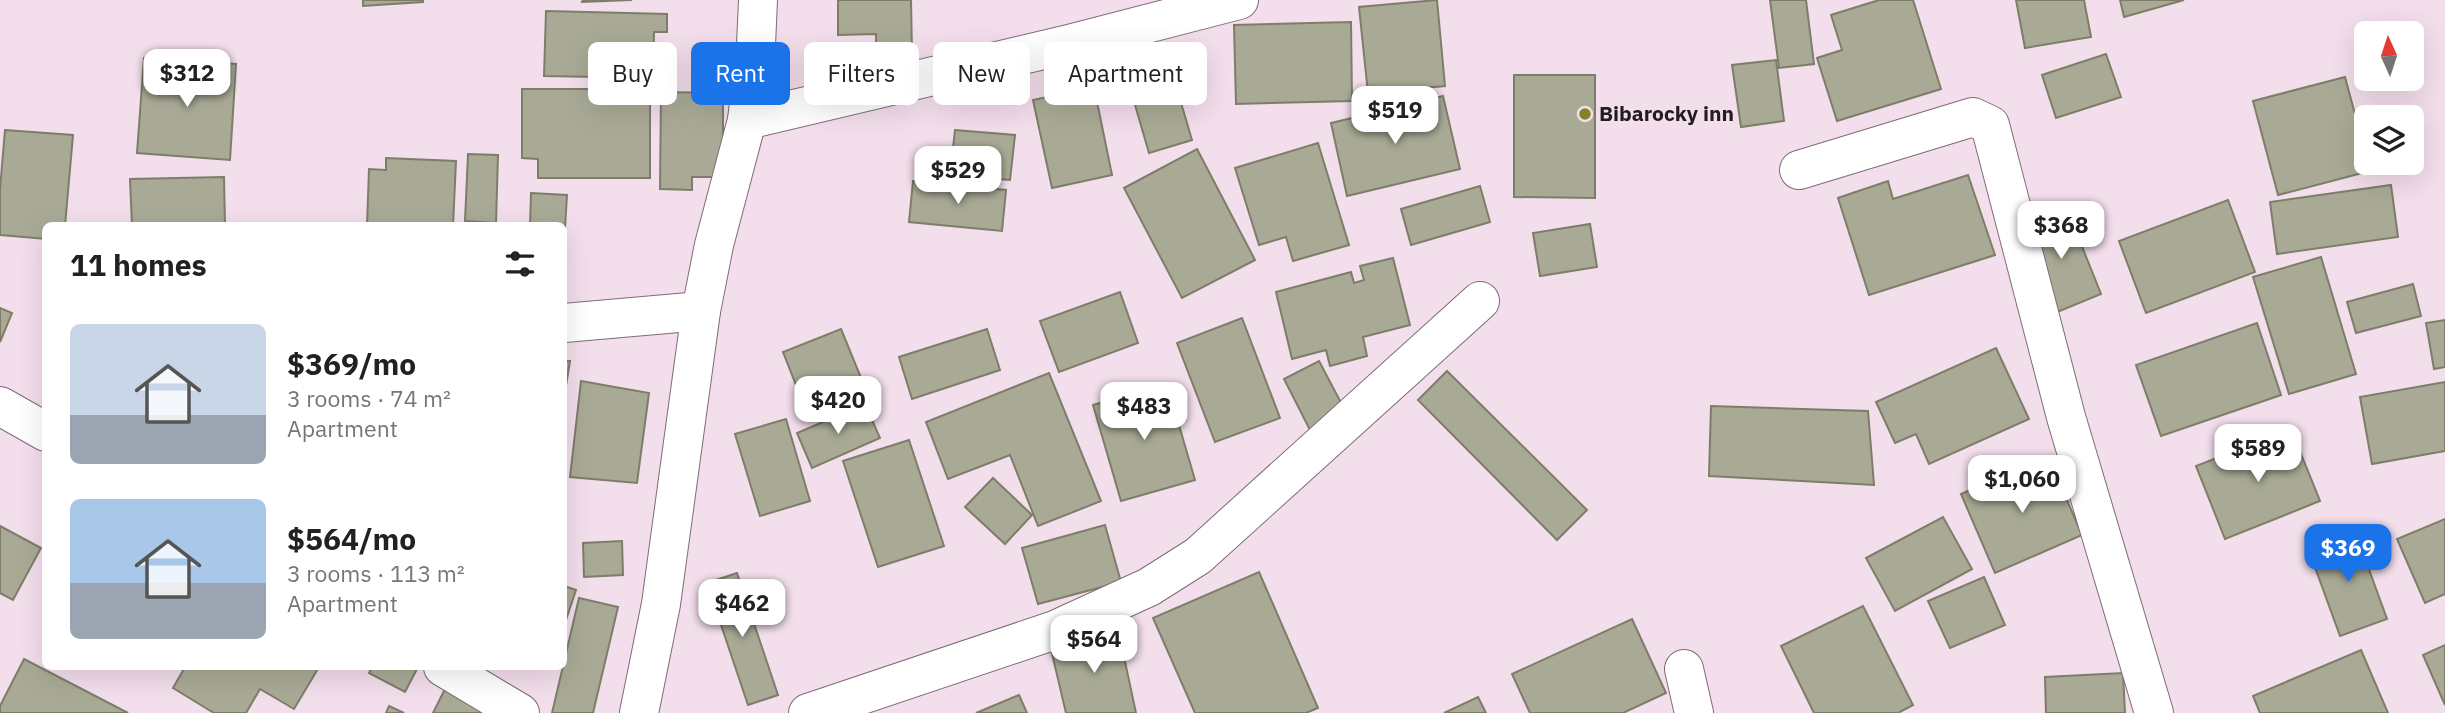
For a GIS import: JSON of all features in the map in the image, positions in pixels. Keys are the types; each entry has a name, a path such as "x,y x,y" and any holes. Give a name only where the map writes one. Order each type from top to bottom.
{"street":[{"path":"639,713 661,604 701,311 714,245 747,120 756,45 758,0"},
{"path":"747,120 1069,44 1239,0"},
{"path":"1799,170 1973,117 1990,125 2066,417 2154,713"},
{"path":"808,713 1055,630 1149,587 1198,556 1480,301"},
{"path":"567,323 701,311"},
{"path":"0,406 42,430"},
{"path":"1684,669 1694,713"},
{"path":"448,670 520,713"}],"building":[{"path":"363,0 423,0 423,2 363,6"},
{"path":"583,0 632,0 582,2"},
{"path":"838,0 911,0 912,42 876,42 876,34 838,35"},
{"path":"1437,0 1445,86 1368,93 1359,7"},
{"path":"1770,0 1806,0 1814,64 1779,68"},
{"path":"1879,0 1913,0 1941,89 1837,121 1817,58 1842,50 1831,15"},
{"path":"2016,0 2084,0 2091,37 2025,48"},
{"path":"2120,0 2184,0 2124,17"},
{"path":"546,11 667,14 667,32 654,32 654,42 588,42 588,77 544,76"},
{"path":"1351,22 1352,101 1236,104 1234,25"},
{"path":"2106,54 2121,97 2056,118 2042,75"},
{"path":"144,58 236,64 230,160 137,153"},
{"path":"1776,60 1784,121 1741,127 1732,65"},
{"path":"1514,75 1595,75 1595,198 1514,197"},
{"path":"2345,77 2354,110 2355,175 2278,195 2253,101"},
{"path":"522,89 588,89 588,105 650,105 650,178 538,178 538,159 522,158"},
{"path":"677,92 691,92 691,105 723,105 723,177 692,177 692,190 660,189 661,105 677,105"},
{"path":"1443,96 1460,169 1347,196 1331,123"},
{"path":"1044,98 1044,105 1098,105 1112,175 1052,188 1033,100"},
{"path":"1135,105 1182,105 1192,140 1149,153"},
{"path":"5,130 73,135 65,222 42,222 42,239 0,235 0,189"},
{"path":"955,130 1015,135 1010,180 950,175"},
{"path":"1318,143 1349,245 1293,261 1286,237 1259,245 1235,168"},
{"path":"1197,149 1255,260 1182,298 1124,188"},
{"path":"468,154 498,155 496,222 465,221"},
{"path":"386,158 456,161 453,222 367,222 369,169 386,170"},
{"path":"1968,175 1995,255 1869,295 1838,198 1888,181 1893,199"},
{"path":"224,177 225,222 132,222 130,179"},
{"path":"913,181 1006,190 1002,231 909,222"},
{"path":"2391,185 2398,237 2277,254 2270,202"},
{"path":"1480,186 1490,222 1411,245 1401,209"},
{"path":"531,193 567,195 565,222 530,222"},
{"path":"2228,200 2255,272 2146,313 2119,241"},
{"path":"2067,209 2101,294 2055,313 2021,228"},
{"path":"1590,224 1597,267 1540,276 1533,233"},
{"path":"2321,257 2356,374 2289,394 2253,277"},
{"path":"1393,258 1410,325 1363,337 1367,356 1330,366 1326,350 1292,359 1276,292 1351,272 1354,283 1364,280 1360,266"},
{"path":"2413,284 2421,316 2356,333 2347,302"},
{"path":"1120,292 1138,343 1059,372 1040,321"},
{"path":"0,308 12,313 0,342"},
{"path":"1242,318 1280,418 1215,442 1177,343"},
{"path":"2445,320 2445,367 2434,369 2426,323"},
{"path":"2257,323 2281,395 2161,436 2136,365"},
{"path":"841,329 868,395 809,418 783,352"},
{"path":"987,329 1000,370 912,399 899,357"},
{"path":"1996,348 2029,419 1929,464 1916,434 1895,443 1876,402"},
{"path":"1319,361 1347,414 1311,432 1284,379"},
{"path":"1447,371 1587,510 1557,540 1418,400"},
{"path":"1049,373 1101,501 1038,526 1010,455 948,479 926,422"},
{"path":"581,381 649,393 637,483 570,477"},
{"path":"2445,382 2445,451 2372,464 2360,397"},
{"path":"1167,384 1195,480 1121,501 1093,405"},
{"path":"865,404 880,438 812,468 797,433"},
{"path":"1711,406 1868,411 1874,485 1709,476"},
{"path":"786,419 810,501 760,516 735,434"},
{"path":"2291,429 2320,501 2225,539 2196,466"},
{"path":"909,440 944,546 878,567 843,461"},
{"path":"2048,456 2082,535 1995,573 1961,494"},
{"path":"993,478 1032,515 1005,544 965,507"},
{"path":"1943,517 1972,569 1895,611 1866,558"},
{"path":"2445,519 2445,594 2425,603 2397,539"},
{"path":"1105,525 1121,582 1038,604 1022,548"},
{"path":"0,526 41,548 13,600 0,593"},
{"path":"2355,531 2387,619 2340,636 2308,548"},
{"path":"622,541 623,575 584,577 583,543"},
{"path":"1259,572 1318,708 1306,713 1195,713 1153,618"},
{"path":"737,573 778,695 748,705 719,619 708,623 705,613 719,608 710,582"},
{"path":"1984,577 2005,625 1950,648 1928,601"},
{"path":"567,587 576,590 567,617"},
{"path":"579,598 618,607 593,713 552,713 562,670 567,670 567,649"},
{"path":"1863,606 1913,705 1898,713 1814,713 1781,646"},
{"path":"1632,619 1666,693 1623,713 1530,713 1512,674"},
{"path":"1118,629 1136,713 1066,713 1050,645"},
{"path":"2445,645 2445,705 2423,655"},
{"path":"2361,650 2388,713 2260,713 2253,696"},
{"path":"24,659 128,713 0,713 0,706"},
{"path":"183,670 317,670 294,709 260,689 246,713 214,713 173,688"},
{"path":"370,670 416,670 405,692 369,673"},
{"path":"2123,673 2125,713 2046,713 2045,677"},
{"path":"450,679 498,713 433,713"},
{"path":"1019,695 1027,713 976,713"},
{"path":"1478,697 1486,713 1444,713"},
{"path":"389,706 404,713 386,713"}],"place":[{"name":"Bibarocky inn","path":"1585,114"}]}
